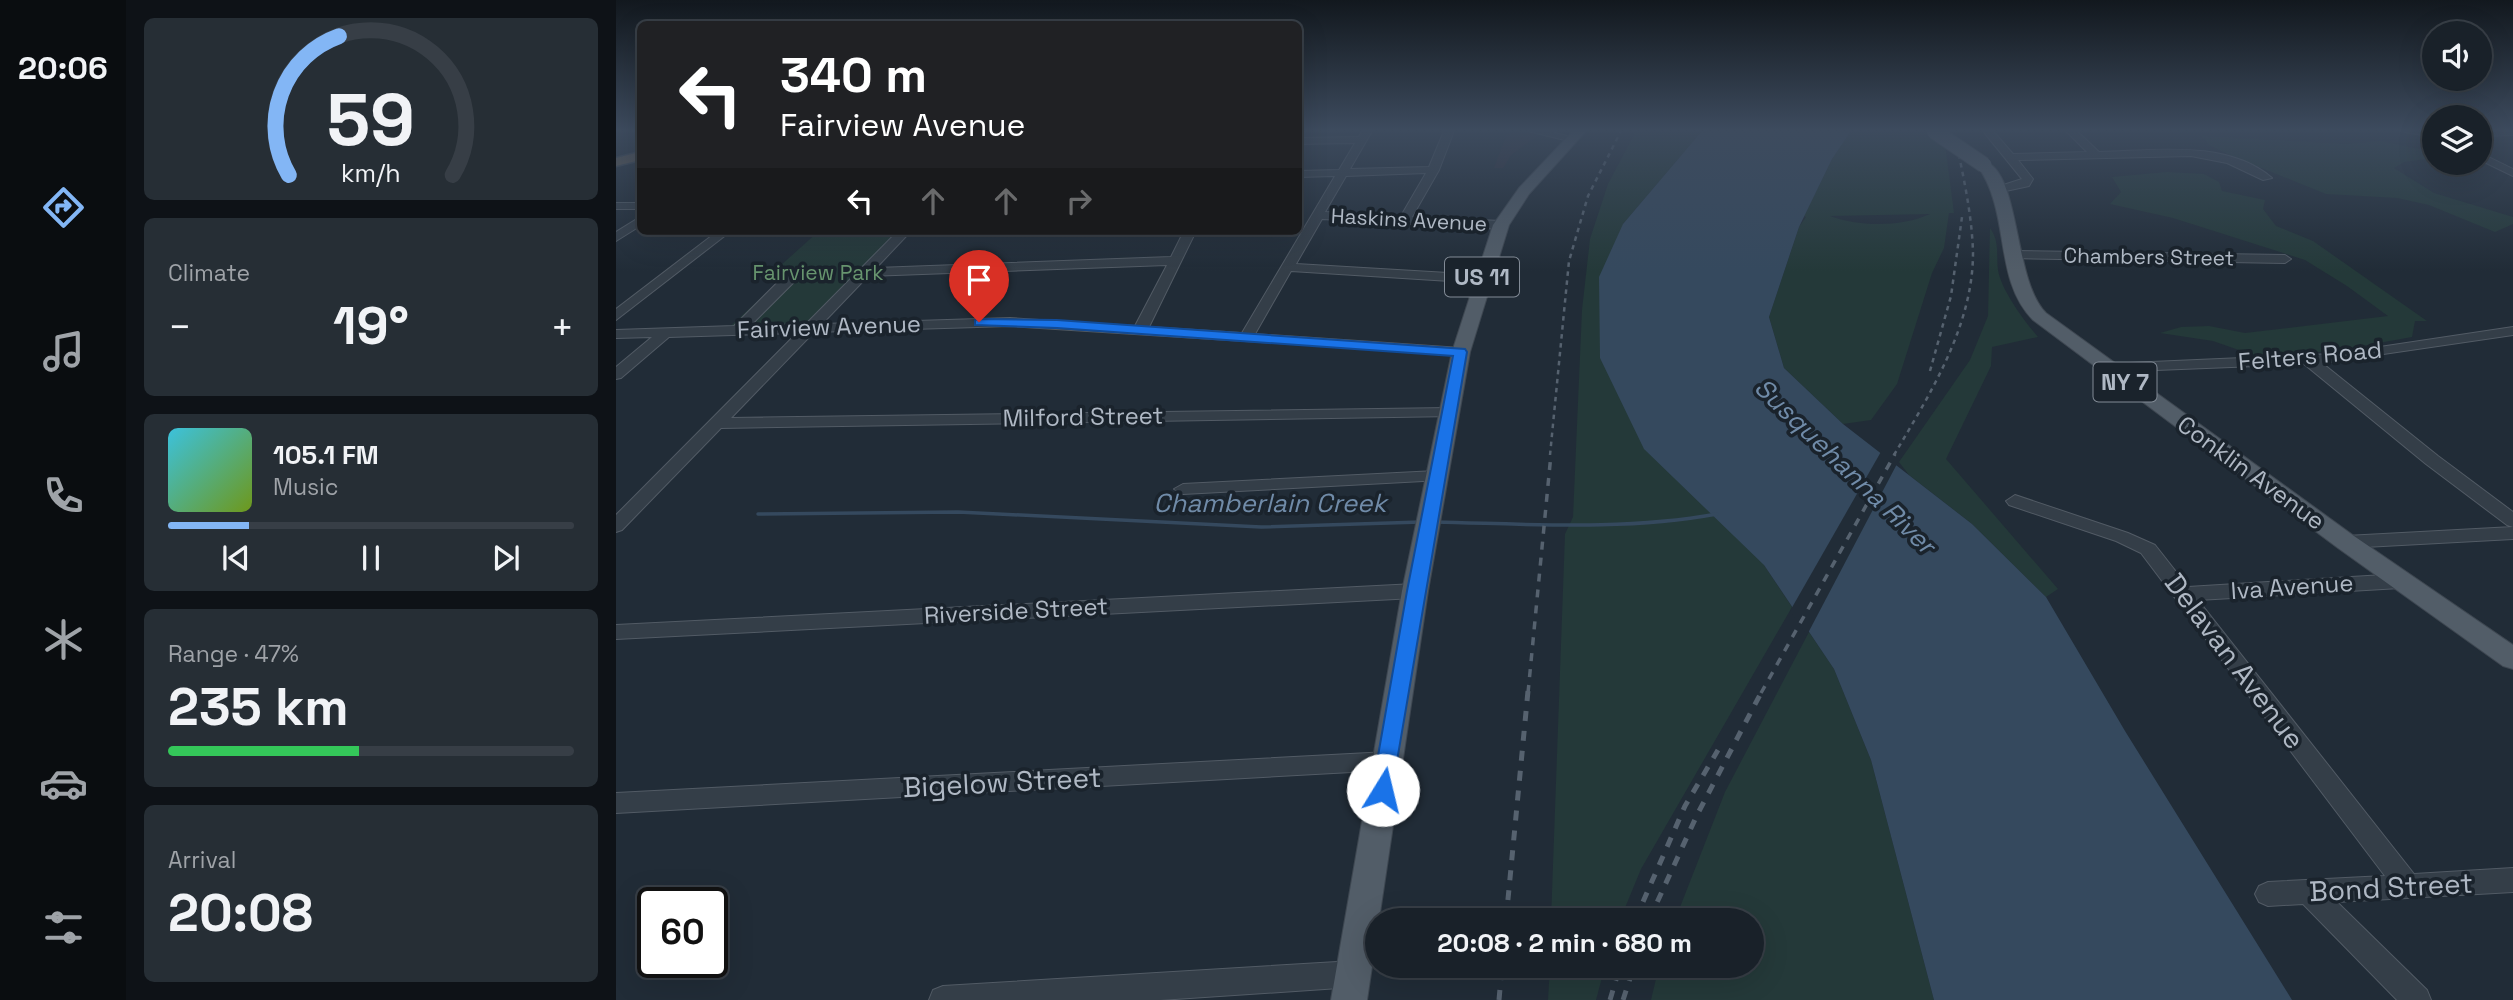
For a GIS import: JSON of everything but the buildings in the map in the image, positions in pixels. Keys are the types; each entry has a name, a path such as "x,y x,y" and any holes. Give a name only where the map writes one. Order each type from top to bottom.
{"main road":[{"name":"US 11","path":"1352,987 1415,591 1461,352 1501,225 1536,178"},
{"name":"Conklin Avenue","path":"1993,178 2001,189 2019,280 2031,307 2056,331 2346,542 2513,659"}],"street":[{"path":"1245,338 1338,178"},
{"path":"1405,219 1429,178"},
{"path":"2001,189 2025,184 2027,178"},
{"path":"616,206 637,206"},
{"name":"Haskins Avenue","path":"1318,215 1501,225"},
{"path":"616,237 637,223"},
{"path":"616,316 720,235"},
{"path":"616,526 901,235"},
{"path":"1140,331 1188,235"},
{"name":"Chambers Street","path":"2013,254 2285,259"},
{"path":"864,272 1176,261"},
{"path":"1287,267 1482,279"},
{"path":"738,330 792,276"},
{"name":"Fairview Avenue","path":"616,334 1010,322 1461,352"},
{"name":"Felters Road","path":"2106,368 2309,360 2513,331"},
{"path":"616,374 666,332"},
{"path":"2309,360 2441,468 2513,521"},
{"name":"Milford Street","path":"716,423 1449,413"},
{"path":"1182,489 1436,476"},
{"name":"Delavan Avenue","path":"2015,501 2122,537 2148,549 2407,885"},
{"path":"616,503 640,502"},
{"path":"2346,542 2513,533"},
{"name":"Iva Avenue","path":"2185,594 2400,580"},
{"name":"Riverside Street","path":"616,632 1415,591"},
{"name":"Bigelow Street","path":"616,803 1388,761"},
{"name":"Bond Street","path":"2268,894 2513,880"},
{"path":"2308,891 2417,1000"},
{"path":"943,1000 1352,987"}],"green space":[{"path":"1611,178 1662,178 1623,224 1764,565 1792,607 1641,869 1625,908 1551,908 1565,534 1573,517 1582,310 1590,239"},
{"path":"1823,178 1949,178 1954,213 1949,213 1944,248 1932,273 1897,384 1871,420 1843,424 1784,368 1769,317 1799,227 1806,217 1804,216","holes":["1930,214 1907,221 1867,224 1830,216"]},
{"path":"2112,178 2211,178 2219,182 2222,191 2265,200 2263,209 2276,226 2313,241 2427,321 2415,321 2412,337 2334,351 2256,356 2213,341 2160,333 2181,327 2209,326 2245,333 2388,316 2305,260 2173,218 2110,204 2121,192"},
{"path":"2286,178 2409,178 2434,193 2513,217 2513,224 2495,232 2429,205 2397,198 2326,194"},
{"path":"1990,228 1996,243 2000,278 2020,314 2038,337 1992,347 1991,366 1946,459 2058,589 2046,597 1972,524 1909,475 1899,462 1970,360 1988,316"},
{"name":"Fairview Park","path":"815,235 900,235 809,328 726,330 785,276 770,275"},
{"path":"1809,632 1834,669 1871,760 1934,1000 1651,1000 1656,978 1764,978 1764,908 1680,908 1725,792"},
{"path":"1549,978 1602,978 1596,1000 1548,1000"}],"water":[{"name":"Susquehanna River","path":"1662,178 1823,178 1799,227 1769,317 1784,368 1843,424 1972,524 2046,597 2125,731 2292,1000 1934,1000 1871,760 1834,669 1764,565 1644,449 1600,358 1599,277 1623,224"}],"pier":[{"path":"1882,450 1898,462 1807,635 1790,611"}],"waterway":[{"name":"Chamberlain Creek","path":"758,514 958,512 1261,527 1421,522"},
{"name":"Chamberlain Creek","path":"1435,522 1612,525 1717,514"}],"railway":[{"path":"1550,455 1569,261 1588,196 1597,178"},
{"path":"1894,455 1935,384 1966,307 1973,253 1963,178"},
{"path":"1930,371 1951,296 1962,217"},
{"path":"1528,693 1551,454"},
{"path":"1761,693 1895,454"},
{"path":"1507,908 1528,691"},
{"path":"1654,908 1697,815 1762,691"},
{"path":"1640,908 1685,806 1718,750"},
{"path":"1499,1000 1501,978"},
{"path":"1610,1000 1616,978"},
{"path":"1623,1000 1630,978"}],"route":[{"path":"979,322 1057,324 1461,352 1415,591 1383,790"}]}
